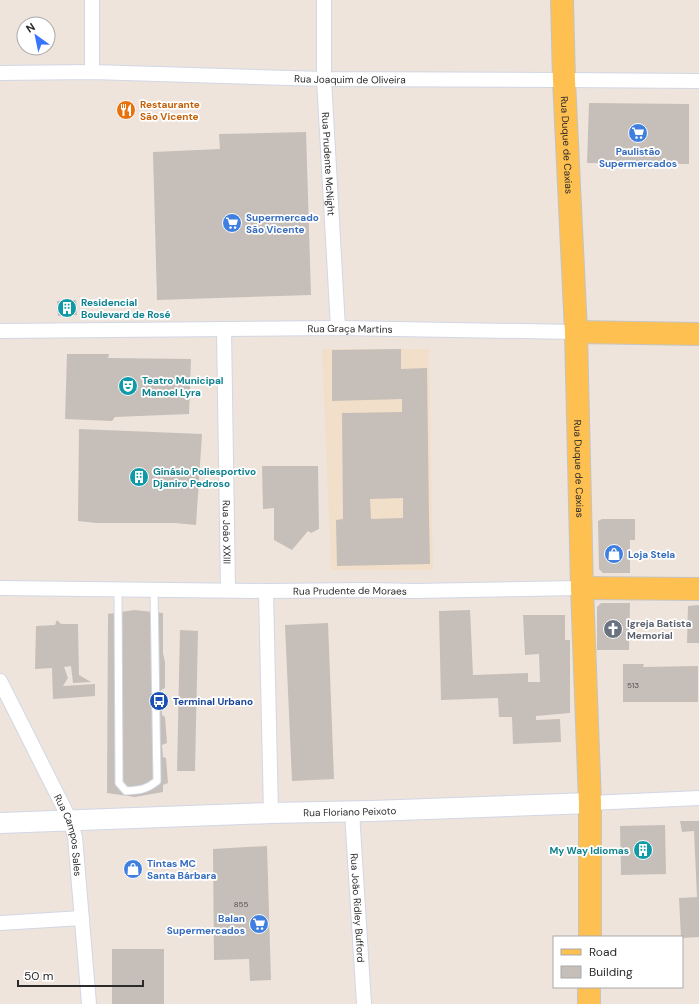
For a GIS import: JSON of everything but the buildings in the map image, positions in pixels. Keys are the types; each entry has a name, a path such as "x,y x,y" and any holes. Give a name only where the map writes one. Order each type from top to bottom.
{"main road":[{"name":"Rua Duque de Caxias","path":"562,0 564,80 576,332 582,588 590,803 590,936"},
{"name":"Rua Graça Martins","path":"576,332 699,334"},
{"name":"Rua Prudente de Moraes","path":"582,588 699,589"},
{"name":"Rua Floriano Peixoto","path":"0,824 70,820 271,813 352,812 590,803"},
{"path":"589,988 589,1004"}],"street":[{"path":"92,0 92,72"},
{"name":"Rua Prudente McNight","path":"324,0 324,79 338,328"},
{"name":"Rua Joaquim de Oliveira","path":"0,73 92,72 324,79 699,82"},
{"name":"Rua Graça Martins","path":"0,331 338,328 576,332"},
{"name":"Rua João XXIII","path":"224,329 228,590"},
{"name":"Rua Prudente de Moraes","path":"0,588 416,591 582,588"},
{"path":"266,591 271,813"},
{"name":"Rua Campos Sales","path":"0,681 70,820 75,837 89,1004"},
{"name":"Rua Floriano Peixoto","path":"590,803 699,798"},
{"name":"Rua João Ridley Bufford","path":"352,812 364,1004"},
{"path":"0,923 82,918"}],"lane":[{"path":"118,589 119,783 126,791 150,787 157,781 154,589"}],"shaded area":[{"path":"322,349 429,349 433,570 331,570"}],"place":[{"name":"Restaurante São Vicente","path":"126,110"},
{"name":"Paulistão Supermercados","path":"638,133"},
{"name":"Supermercado São Vicente","path":"232,223"},
{"name":"Residencial Boulevard de Rosé","path":"67,308"},
{"name":"Teatro Municipal Manoel Lyra","path":"128,386"},
{"name":"Ginásio Poliesportivo Djaniro Pedroso","path":"139,477"},
{"name":"Loja Stela","path":"614,554"},
{"name":"Igreja Batista Memorial","path":"613,629"},
{"name":"Terminal Urbano","path":"159,701"},
{"name":"My Way Idiomas","path":"643,850"},
{"name":"Tintas MC Santa Bárbara","path":"133,869"},
{"name":"Balan Supermercados","path":"259,924"}]}
